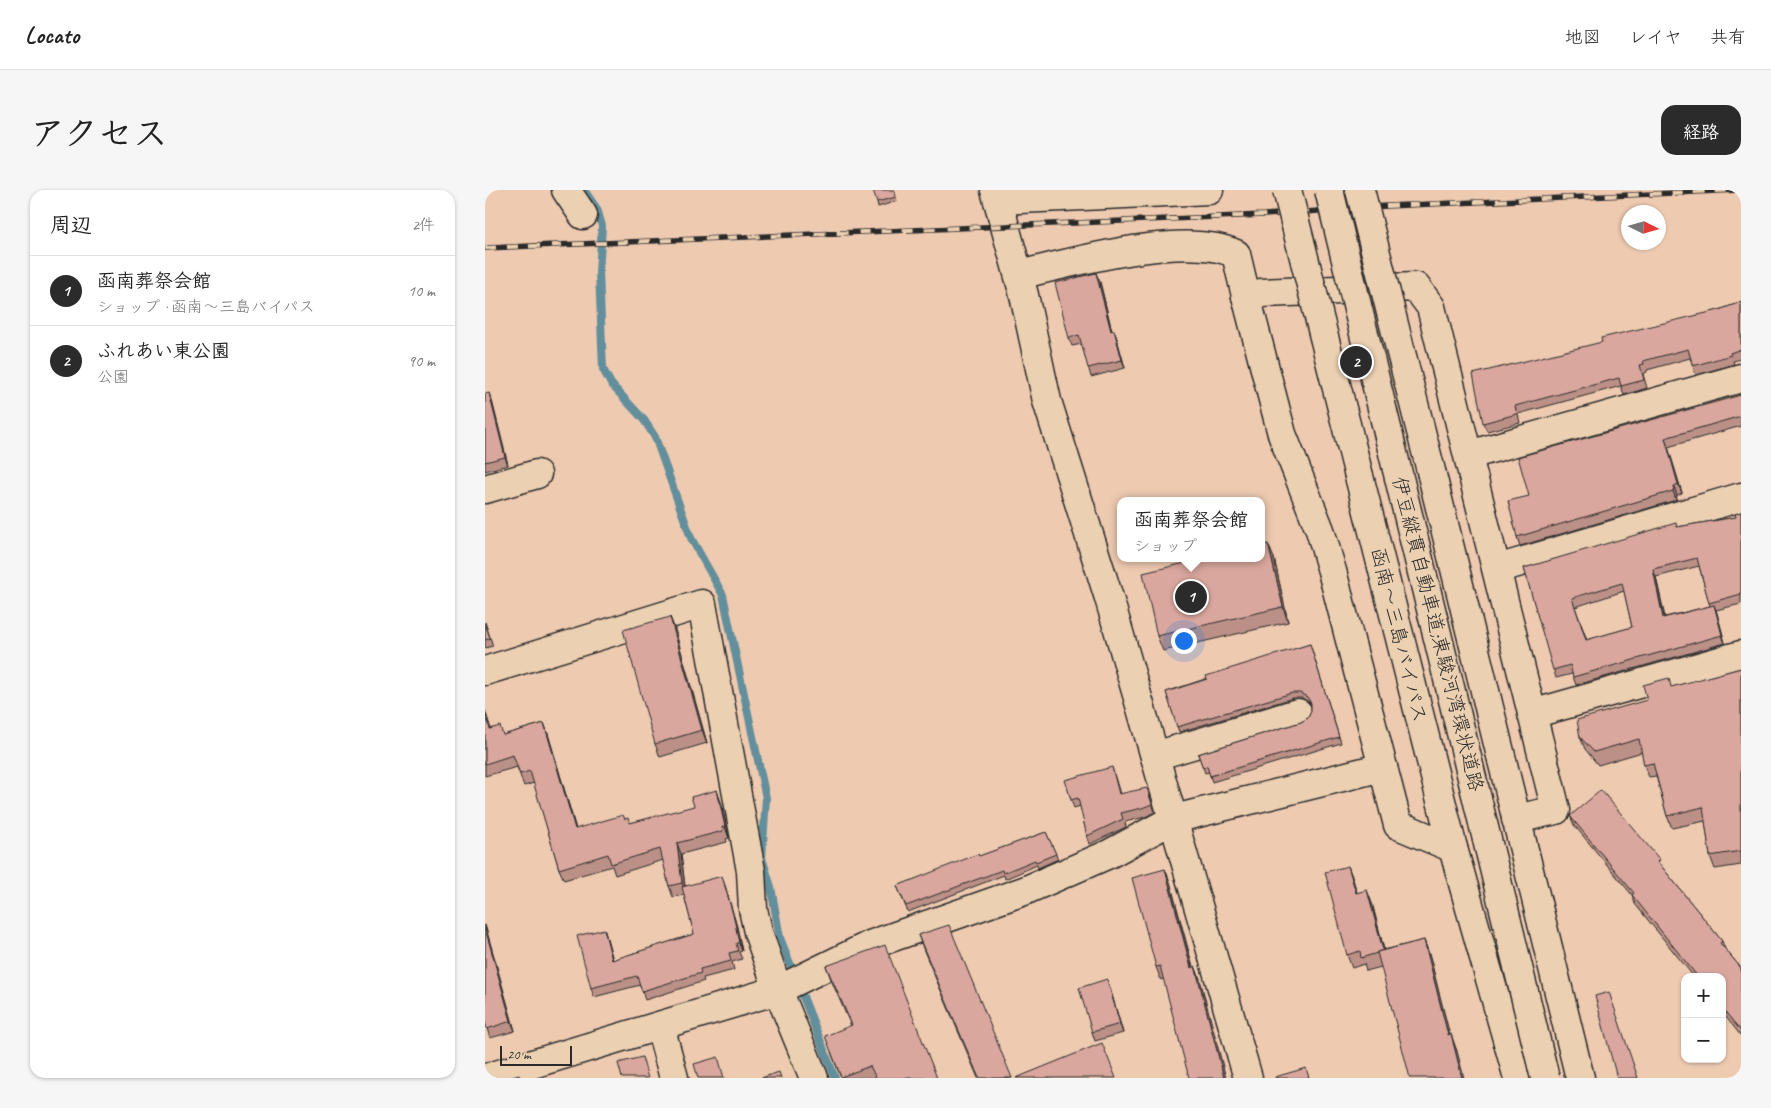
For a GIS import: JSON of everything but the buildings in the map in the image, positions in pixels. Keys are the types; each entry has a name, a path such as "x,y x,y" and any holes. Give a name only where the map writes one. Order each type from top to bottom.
{"main road":[{"path":"566,190 583,215"},
{"path":"1209,190 997,195 1019,275 1047,401 1109,598 1248,1078"},
{"name":"函南～三島バイパス","path":"1287,190 1453,848 1519,1078"},
{"name":"伊豆縦貫自動車道;東駿河湾環状道路","path":"1329,190 1545,1078"},
{"path":"1360,190 1580,1078"},
{"path":"1019,275 1137,249 1221,246 1236,254 1282,434 1320,530 1332,571 1398,825 1453,848"},
{"path":"1246,296 1416,287 1431,307 1556,810 1516,820"},
{"path":"1469,455 1741,378"},
{"path":"485,489 537,474"},
{"path":"1497,568 1741,496"},
{"path":"485,671 702,604 751,871 753,909 758,932 778,990 814,1078"},
{"path":"1532,714 1741,655"},
{"path":"1155,756 1298,713"},
{"path":"487,1078 529,1072 660,1026 778,990 870,945 973,910 1075,869 1109,854 1174,819 1383,767"},
{"path":"660,1026 674,1078"}],"waterway":[{"path":"584,190 597,209 602,226 599,272 603,369 611,384 644,420 655,437 691,538 723,595 766,798 762,858 771,887 780,938 835,1078"}],"railway":[{"path":"485,248 1264,215 1387,206 1740,190"}],"place":[{"name":"ふれあい東公園","path":"1356,362"},
{"name":"函南葬祭会館","path":"1191,597"}]}
